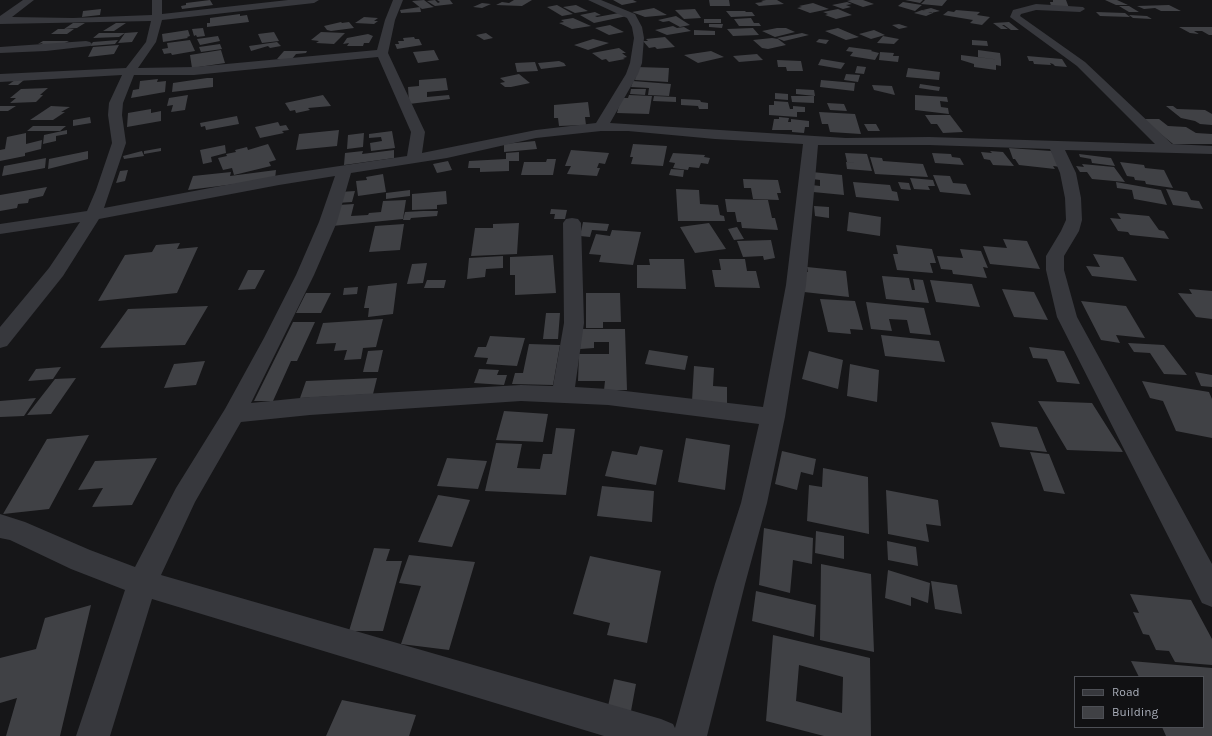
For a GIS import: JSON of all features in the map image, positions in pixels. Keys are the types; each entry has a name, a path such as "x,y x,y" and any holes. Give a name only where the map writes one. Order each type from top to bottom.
{"street":[{"path":"1,20 30,0"},
{"path":"0,341 56,272 93,216 117,155 119,143 115,115 116,103 130,71 151,42 157,18 157,0"},
{"path":"1,20 73,21 157,18 314,0"},
{"path":"398,0 390,20 382,53 415,124 418,138 414,158"},
{"path":"593,0 631,16 637,27 639,38 636,63 632,74 601,127"},
{"path":"0,8 18,7"},
{"path":"1080,9 1036,7 1017,12 1015,16 1081,64 1168,149"},
{"path":"0,50 46,48 86,44"},
{"path":"0,78 130,71 194,70 382,53"},
{"path":"0,229 93,216 345,168 447,154 536,134 601,127 628,127 715,135 811,140 929,141 1212,150"},
{"path":"690,736 730,584 754,503 773,417 796,285 811,140"},
{"path":"1056,146 1068,173 1073,198 1074,220 1070,231 1056,256 1055,270 1067,317 1212,593"},
{"path":"93,736 142,583 185,496 234,414 305,275 328,222 345,168"},
{"path":"563,394 574,323 572,223"},
{"path":"234,414 310,406 474,395 563,394 608,397 773,417"},
{"path":"0,526 15,530 81,560 142,583 661,736"}],"building":[{"path":"210,0 213,5 182,9 181,6 186,5 186,3"},
{"path":"424,0 434,7 422,9 412,1"},
{"path":"435,0 438,3 440,2 437,0 450,0 453,4 435,6 427,1"},
{"path":"514,0 532,0 522,6 496,5 502,2 509,3"},
{"path":"613,0 633,0 637,2 622,5"},
{"path":"709,0 729,0 730,6 710,6"},
{"path":"766,0 777,0 784,4 759,6 755,3"},
{"path":"863,0 874,4 863,7 847,1"},
{"path":"905,0 923,0 920,3"},
{"path":"925,0 947,0 942,6 921,4"},
{"path":"1053,0 1066,0 1069,8 1051,6 1050,2 1053,2"},
{"path":"1105,0 1117,0 1128,5 1116,5"},
{"path":"847,2 852,4 846,5 851,7 843,9 832,5"},
{"path":"903,2 922,5 915,11 898,6"},
{"path":"482,3 491,4 482,8 473,7"},
{"path":"813,3 829,9 810,13 797,8 802,7 799,6"},
{"path":"557,5 573,14 562,16 547,7"},
{"path":"576,5 588,11 575,13 563,7"},
{"path":"1169,5 1181,11 1161,11 1155,8 1144,9 1137,6"},
{"path":"1119,6 1129,6 1139,12 1129,12"},
{"path":"420,7 421,12 401,13 400,10"},
{"path":"654,8 667,15 645,17 632,12"},
{"path":"931,8 940,11 931,13 923,10"},
{"path":"101,9 100,15 82,17 83,11"},
{"path":"695,9 701,18 684,19 675,10"},
{"path":"838,9 852,15 836,19 825,15 828,14 823,12"},
{"path":"922,10 933,13 926,16 914,13"},
{"path":"956,10 980,12 977,15 990,17 982,25 970,23 973,20 943,15 948,11 954,12"},
{"path":"726,11 752,12 755,16 731,17"},
{"path":"595,12 601,15 595,16 597,17 619,13 627,16 594,23 580,15"},
{"path":"1096,12 1125,13 1130,17 1100,16"},
{"path":"240,14 240,16 247,15 249,22 207,27 207,23 210,23 210,18"},
{"path":"1129,15 1147,16 1152,19 1133,18"},
{"path":"676,16 690,25 680,27 669,21 663,22 658,20"},
{"path":"364,17 378,18 374,21 378,21 374,24 355,23"},
{"path":"573,18 591,26 572,29 559,23 564,22 561,20"},
{"path":"751,18 754,23 759,23 761,26 739,26 734,19"},
{"path":"704,19 721,19 721,23 704,23"},
{"path":"341,22 349,22 354,28 331,31 327,30 324,26"},
{"path":"1009,22 1019,30 1011,30 1004,25 1002,25 1008,29 1001,29 993,23"},
{"path":"73,23 85,23 77,28 64,29"},
{"path":"116,23 126,23 114,31 103,31"},
{"path":"709,24 723,24 722,28 709,27"},
{"path":"899,24 908,27 899,29 892,25"},
{"path":"610,25 624,32 609,35 595,28"},
{"path":"673,26 677,28 684,27 691,31 667,35 655,30"},
{"path":"1179,27 1212,27 1212,35 1202,31 1194,31 1199,34 1190,33"},
{"path":"203,28 205,36 194,36 192,29"},
{"path":"753,28 759,35 733,36 727,29"},
{"path":"786,28 795,32 775,37 762,31"},
{"path":"838,28 859,37 846,40 825,31"},
{"path":"58,29 74,29 67,34 51,34"},
{"path":"188,30 190,36 187,37 188,38 163,42 162,34"},
{"path":"694,30 715,31 715,35 694,35"},
{"path":"874,30 885,35 871,39 859,34"},
{"path":"138,32 132,42 118,43 125,33"},
{"path":"274,32 279,41 262,43 258,34"},
{"path":"321,32 345,33 334,44 316,43 319,41 311,40"},
{"path":"99,33 125,33 119,37 93,38"},
{"path":"486,33 493,38 484,40 476,35"},
{"path":"802,33 809,35 784,41 777,38"},
{"path":"368,34 373,36 369,43 364,43 363,46 347,46 349,43 343,44 347,38"},
{"path":"218,36 220,41 200,45 197,39"},
{"path":"883,36 899,39 894,44 877,43"},
{"path":"414,37 415,39 419,39 422,45 397,49 395,44 399,44 398,41 404,41 403,38"},
{"path":"665,37 675,47 657,49 655,47 649,48 643,41 648,41 646,39"},
{"path":"772,38 778,39 786,45 768,49 762,48 753,40"},
{"path":"593,39 609,43 588,50 574,45"},
{"path":"819,39 829,40 826,44 816,42"},
{"path":"118,40 115,44 90,46 93,42"},
{"path":"190,40 195,51 172,55 171,53 164,54 162,49 168,48 167,43"},
{"path":"972,40 987,41 988,46 972,45"},
{"path":"43,41 69,41 65,43 37,47 43,43 38,44"},
{"path":"277,42 281,46 270,48 268,46 251,51 249,46"},
{"path":"220,44 222,49 201,52 199,47"},
{"path":"119,45 114,54 88,57 93,47"},
{"path":"849,47 872,50 871,51 879,53 875,60 850,56 853,52 846,51"},
{"path":"619,48 626,53 622,53 627,57 623,58 625,59 609,62 606,59 602,60 592,53"},
{"path":"221,50 225,63 192,68 190,55"},
{"path":"434,50 439,60 418,63 413,52"},
{"path":"978,50 1000,53 1001,60 978,57"},
{"path":"284,51 307,51 306,53 296,54 292,59 277,59"},
{"path":"711,51 724,57 698,63 684,55"},
{"path":"880,52 894,53 893,56 899,56 898,62 879,60"},
{"path":"757,54 763,60 739,62 733,56"},
{"path":"961,55 1001,60 1001,66 996,65 996,70 974,67 974,64 961,60"},
{"path":"1027,56 1062,59 1067,67 1055,66 1050,63 1051,65 1034,64 1033,61 1029,61"},
{"path":"821,59 845,63 841,69 818,65"},
{"path":"777,60 801,61 803,71 787,71 786,67 778,67"},
{"path":"559,61 564,63 566,66 541,69 538,63"},
{"path":"535,62 538,71 517,72 515,63"},
{"path":"857,66 866,67 864,74 855,73"},
{"path":"637,67 669,68 668,82 635,80"},
{"path":"908,68 940,72 939,80 906,77"},
{"path":"519,74 530,83 505,87 500,83 505,82 500,78"},
{"path":"846,74 860,75 858,82 844,80"},
{"path":"213,78 213,87 172,92 173,83"},
{"path":"446,78 448,90 427,92 427,97 449,95 450,99 409,104 408,87 419,86 419,80"},
{"path":"158,79 157,82 166,81 165,92 131,98 133,90 139,89 140,81"},
{"path":"15,80 24,80 18,85 8,85"},
{"path":"821,80 855,83 854,91 820,87"},
{"path":"633,81 671,84 669,96 648,95 649,88 631,87"},
{"path":"920,84 940,87 939,91 919,88"},
{"path":"872,85 892,86 895,95 874,90"},
{"path":"48,88 40,95 43,95 36,102 10,103 16,98 10,98 21,89"},
{"path":"631,89 646,89 645,95 630,94"},
{"path":"796,89 814,90 815,96 796,94"},
{"path":"775,93 788,94 788,100 775,99"},
{"path":"188,95 185,110 171,112 173,105 167,106 169,98"},
{"path":"323,95 331,106 308,108 310,110 296,113 295,110 290,111 285,103"},
{"path":"629,95 652,96 649,114 617,113 621,98 628,98"},
{"path":"915,95 947,97 948,102 940,101 941,107 948,108 949,114 915,110"},
{"path":"654,96 676,97 676,102 653,101"},
{"path":"791,96 814,96 814,103 792,102"},
{"path":"681,99 700,100 701,102 708,103 708,109 699,109 698,106 681,105"},
{"path":"774,101 788,102 790,109 793,109 793,106 805,107 805,112 797,112 797,117 769,115 769,105 774,105"},
{"path":"588,102 590,117 585,117 586,125 559,126 558,118 554,118 554,105"},
{"path":"827,103 844,104 847,111 830,110"},
{"path":"0,106 16,106 8,111 0,111"},
{"path":"51,106 70,107 61,112 65,112 53,120 30,120"},
{"path":"1166,106 1173,106 1177,109 1205,110 1212,114 1212,125 1200,124 1195,121 1181,118"},
{"path":"151,109 151,113 161,111 161,121 127,127 128,113"},
{"path":"819,112 855,114 861,134 830,132 828,124 822,124"},
{"path":"925,115 950,115 963,132 943,133 937,124 931,124"},
{"path":"237,116 239,124 206,130 205,126 201,127 200,123"},
{"path":"90,117 91,123 73,126 73,120"},
{"path":"779,117 789,118 788,122 791,122 791,119 809,121 809,127 805,127 804,133 792,132 792,130 772,130 774,119 779,119"},
{"path":"1142,119 1159,119 1168,126 1186,127 1196,133 1212,134 1212,144 1173,144"},
{"path":"278,122 280,126 286,125 289,130 282,131 284,133 260,138 255,127"},
{"path":"864,124 876,124 880,131 868,131"},
{"path":"33,126 66,126 60,131 27,131"},
{"path":"67,130 67,134 56,136 56,141 43,144 44,135"},
{"path":"339,130 337,146 296,150 299,134"},
{"path":"392,131 395,148 371,151 370,143 382,141 381,137 369,138 369,134"},
{"path":"26,133 26,144 42,140 41,149 25,153 25,156 0,161 0,150 5,149 7,137"},
{"path":"364,133 363,147 347,149 348,135"},
{"path":"535,141 537,149 504,152 504,144"},
{"path":"268,144 276,160 269,162 271,166 234,175 232,168 223,170 218,158 227,156 226,154 236,152 235,150 247,147 248,150"},
{"path":"633,144 667,146 663,166 631,164 633,157 630,157"},
{"path":"225,145 226,153 211,157 212,162 203,164 200,150"},
{"path":"161,148 161,151 144,154 144,151"},
{"path":"1009,148 1051,151 1061,167 1053,166 1055,169 1019,165 1015,159 1013,159"},
{"path":"394,150 394,158 344,165 345,153 363,151 362,154"},
{"path":"571,150 609,153 605,164 599,163 597,168 600,168 597,176 567,174 571,166 565,166"},
{"path":"88,151 88,159 48,169 49,159"},
{"path":"142,151 144,156 124,159 123,156"},
{"path":"990,151 1003,152 1014,166 993,165 990,160 984,159 981,152 992,153"},
{"path":"519,152 519,161 509,161 509,171 480,172 480,168 468,168 469,161 506,159 506,153"},
{"path":"673,153 705,155 704,157 710,158 708,164 701,163 699,168 689,167 688,170 673,168 675,163 669,162"},
{"path":"845,153 867,154 872,171 847,169 846,162 859,163 847,162"},
{"path":"932,153 951,154 952,157 960,158 964,165 935,163"},
{"path":"1079,154 1111,158 1115,166 1092,163 1091,159 1080,157"},
{"path":"870,157 882,158 883,161 923,164 928,177 875,174"},
{"path":"46,158 45,168 2,176 4,166"},
{"path":"547,159 556,159 553,175 521,175 524,162 546,162"},
{"path":"448,161 452,170 437,173 433,164"},
{"path":"1120,162 1144,165 1145,168 1164,170 1173,188 1146,184 1145,181 1135,180 1134,177 1127,176"},
{"path":"1082,164 1114,167 1125,182 1092,179 1087,172 1080,172 1076,166 1084,167"},
{"path":"671,169 684,170 683,177 669,175"},
{"path":"128,170 125,181 116,183 120,171"},
{"path":"276,170 275,179 188,190 193,176 231,172 230,176"},
{"path":"812,172 842,175 844,195 813,192 812,185 820,186 820,180 812,179"},
{"path":"383,174 386,192 358,196 356,181 367,180 366,177"},
{"path":"933,175 950,176 953,183 966,184 971,195 940,192"},
{"path":"910,178 933,180 935,186 928,186 930,190 914,189"},
{"path":"743,179 778,180 781,193 777,193 779,200 753,199 751,188 744,188"},
{"path":"853,182 890,185 892,191 897,192 899,201 856,197"},
{"path":"898,182 909,183 911,190 901,189"},
{"path":"1116,182 1161,190 1167,205 1134,199 1132,190 1117,188"},
{"path":"47,187 43,196 29,199 28,203 18,204 17,208 0,211 0,195"},
{"path":"676,189 699,190 700,204 718,205 720,215 724,216 725,221 678,221"},
{"path":"1166,189 1187,192 1191,200 1199,201 1203,209 1173,205"},
{"path":"410,190 410,196 386,199 386,193"},
{"path":"355,191 352,202 337,203 340,192"},
{"path":"446,191 447,204 437,205 437,209 412,210 412,194"},
{"path":"725,199 768,200 772,218 775,218 778,230 742,228 741,222 737,222 735,212 727,212"},
{"path":"406,200 403,219 332,226 338,205 354,204 351,216 368,215 369,213 381,212 383,201"},
{"path":"814,206 829,207 829,218 815,216"},
{"path":"551,209 567,210 565,219 554,219 555,214 550,214"},
{"path":"438,211 437,216 403,220 405,212"},
{"path":"849,212 881,217 880,236 847,231"},
{"path":"1117,213 1149,216 1159,230 1164,231 1169,239 1130,235 1128,232 1118,231 1110,218 1121,219"},
{"path":"583,222 609,224 607,231 592,230 590,237 580,236"},
{"path":"519,223 517,254 471,256 475,228 493,228 493,224"},
{"path":"709,223 726,249 695,253 680,227"},
{"path":"404,224 400,250 369,252 375,226"},
{"path":"737,227 744,239 734,240 728,229"},
{"path":"612,230 641,232 633,265 599,262 601,255 589,254 596,234 610,236"},
{"path":"1003,239 1027,241 1040,269 990,264 983,246 1007,248"},
{"path":"771,240 775,258 764,260 763,256 743,257 737,241"},
{"path":"180,243 177,249 198,247 177,293 98,301 125,255 152,252 156,245"},
{"path":"896,245 932,249 936,263 930,263 933,273 897,270 893,254 898,254"},
{"path":"960,249 981,251 988,268 983,267 987,278 953,274 952,270 941,269 937,256 963,258"},
{"path":"1093,254 1123,257 1137,281 1092,276 1086,266 1100,267"},
{"path":"553,255 556,293 515,295 515,275 510,275 510,257"},
{"path":"503,256 503,268 486,269 485,277 467,279 469,258"},
{"path":"649,259 684,259 686,289 637,288 637,265 650,265"},
{"path":"719,259 745,259 747,271 756,271 760,288 715,287 712,270 721,270"},
{"path":"427,263 423,283 407,284 412,264"},
{"path":"807,267 846,271 849,297 804,292 803,271 808,272"},
{"path":"248,270 265,270 255,289 238,290"},
{"path":"882,276 909,278 912,290 915,290 913,279 923,280 929,303 886,299"},
{"path":"427,280 446,280 444,288 424,288"},
{"path":"930,280 972,284 980,307 936,302"},
{"path":"397,283 393,314 368,317 369,308 364,308 368,286"},
{"path":"358,287 357,294 343,295 344,288"},
{"path":"1002,289 1034,292 1048,320 1014,317"},
{"path":"1189,289 1212,291 1212,319 1196,317 1178,293 1192,294"},
{"path":"306,293 331,293 321,313 296,313"},
{"path":"586,293 620,293 621,322 603,322 603,328 586,328"},
{"path":"820,299 855,301 863,330 850,329 851,334 828,332"},
{"path":"1081,301 1126,306 1145,338 1116,335 1120,343 1101,340"},
{"path":"866,302 924,308 931,335 910,333 907,320 889,319 892,331 871,329"},
{"path":"208,306 185,345 100,348 128,309"},
{"path":"546,313 560,313 558,339 543,339"},
{"path":"383,319 376,347 363,348 361,359 344,360 347,350 334,351 336,343 316,344 323,323"},
{"path":"293,322 315,322 297,361 291,361 273,401 254,401"},
{"path":"581,329 625,329 627,390 604,390 605,381 578,381 579,354 609,354 609,342 594,342 594,348 580,349"},
{"path":"881,335 939,341 945,362 885,356"},
{"path":"490,336 525,338 517,366 486,364 488,358 474,357 478,347 486,347"},
{"path":"1128,343 1164,345 1187,375 1164,374 1150,353 1134,352"},
{"path":"529,344 560,345 553,385 512,384 515,373 523,373"},
{"path":"1029,347 1064,351 1080,384 1057,382 1047,359 1033,358"},
{"path":"383,350 378,372 363,372 368,351"},
{"path":"649,350 688,356 685,370 645,364"},
{"path":"809,351 843,360 838,389 802,379"},
{"path":"205,361 196,385 164,388 174,364"},
{"path":"850,364 879,370 877,402 847,396"},
{"path":"694,366 714,368 713,386 727,387 727,404 692,401"},
{"path":"61,367 53,379 28,381 36,369"},
{"path":"479,369 499,370 497,375 507,375 504,385 474,383"},
{"path":"1195,372 1212,375 1212,387 1201,386"},
{"path":"76,378 51,414 27,415 55,379"},
{"path":"377,378 373,394 300,398 306,381"},
{"path":"1142,381 1209,392 1212,399 1212,438 1176,431 1163,401 1150,398"},
{"path":"36,398 24,416 0,417 0,401"},
{"path":"1038,401 1092,403 1123,452 1067,450"},
{"path":"504,411 548,414 543,442 496,440"},
{"path":"991,422 1037,427 1047,452 1000,447"},
{"path":"556,428 575,429 566,495 485,491 496,443 522,444 517,468 540,469 543,454 552,454"},
{"path":"89,435 49,509 3,514 47,439"},
{"path":"686,438 730,445 725,490 678,482"},
{"path":"640,446 663,450 656,485 605,476 612,451 637,455"},
{"path":"782,451 816,459 813,475 801,472 797,490 775,484"},
{"path":"1030,452 1049,454 1065,494 1044,491"},
{"path":"157,458 132,505 92,507 103,488 78,490 95,461"},
{"path":"447,458 487,461 478,489 437,486"},
{"path":"823,468 868,477 869,534 807,521 809,485 822,487"},
{"path":"602,486 654,491 652,522 597,516"},
{"path":"886,490 938,500 941,526 926,524 929,542 888,534"},
{"path":"438,495 470,500 452,547 418,542"},
{"path":"764,528 813,538 812,564 793,560 790,593 759,585"},
{"path":"816,531 844,536 844,559 815,553"},
{"path":"887,541 916,547 918,566 888,560"},
{"path":"374,548 390,549 386,561 402,561 383,631 349,631"},
{"path":"409,555 475,562 449,650 401,644 421,586 399,583"},
{"path":"590,556 661,571 647,643 607,635 610,623 573,614"},
{"path":"821,564 871,574 874,652 820,640"},
{"path":"888,570 930,583 928,603 911,597 911,606 885,598"},
{"path":"931,581 957,585 962,614 935,609"},
{"path":"756,591 816,605 814,637 752,621"},
{"path":"1130,594 1191,600 1212,639 1212,665 1175,662 1169,651 1156,650 1149,635 1143,634 1133,612 1139,613"},
{"path":"91,605 60,736 6,736 17,698 0,703 0,658 36,649 45,618"},
{"path":"773,635 870,658 871,736 824,736 766,721","holes":["799,665 843,677 842,713 796,701"]},
{"path":"1131,661 1212,668 1212,736 1166,736 1162,728 1204,728 1204,676 1138,676"},
{"path":"614,679 636,684 631,711 608,706"},
{"path":"342,700 416,715 409,736 326,736"}]}
